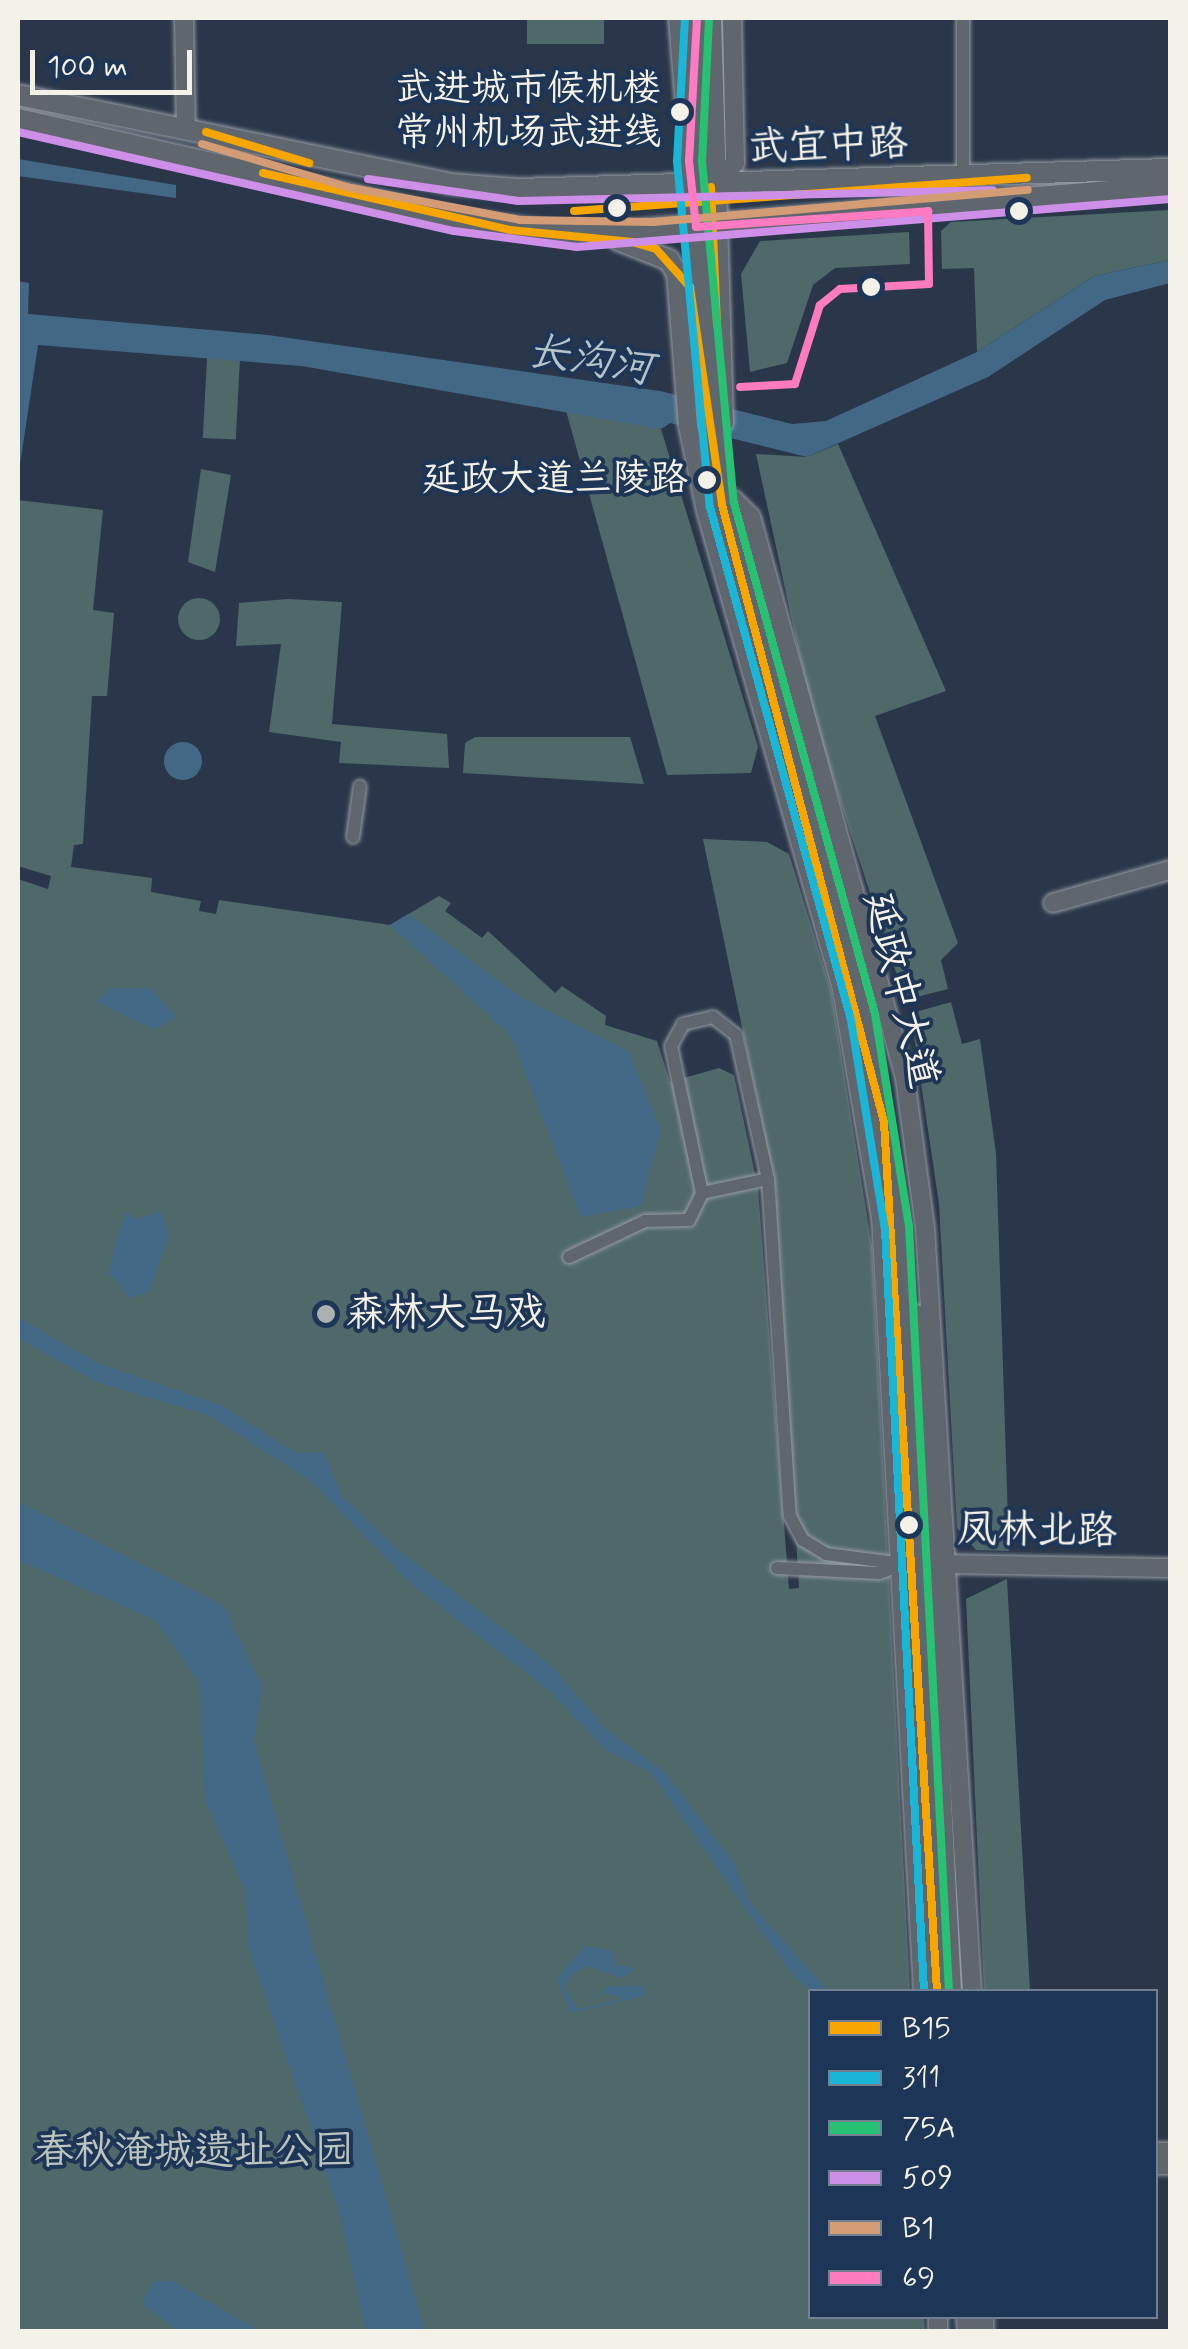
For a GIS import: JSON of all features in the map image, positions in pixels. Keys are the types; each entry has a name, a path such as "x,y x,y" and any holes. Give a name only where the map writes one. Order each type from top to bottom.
{"main road":[{"name":"延政中大道","path":"696,18 689,161 702,188"},
{"name":"延政中大道","path":"711,18 702,188 713,397"},
{"name":"武宜中路","path":"18,94 452,184 702,188 1170,168"},
{"name":"武宜中路","path":"18,119 474,222 577,235 1170,186"},
{"name":"延政中大道","path":"705,227 702,324 728,502 863,1017 896,1222 926,1565 937,1989"},
{"path":"577,235 656,249 676,267 702,324"},
{"name":"延政中大道","path":"728,502 895,1118 951,1989"},
{"path":"886,1293 896,1222"}],"street":[{"path":"184,18 186,130"},
{"path":"678,18 689,161"},
{"path":"702,188 735,163 732,18"},
{"path":"963,18 963,177"},
{"path":"676,267 688,426 841,984 926,1565 972,1989"},
{"path":"353,837 360,786"},
{"path":"1053,903 1170,870"},
{"path":"568,1258 645,1221 689,1220 702,1193 671,1046 683,1024 713,1018 736,1035 768,1179 790,1516 826,1554 926,1565"},
{"path":"702,1193 768,1179"},
{"path":"777,1568 880,1573 926,1565"},
{"path":"923,1989 926,1565"},
{"name":"凤林北路","path":"926,1565 1170,1568"}],"green space":[{"path":"527,18 604,18 604,44 527,44"},
{"path":"1170,210 1170,260 1094,276 977,352 974,268 942,269 941,231 951,222"},
{"path":"909,232 910,264 835,268 813,285 787,363 750,372 741,274 760,241"},
{"path":"207,358 240,360 236,440 203,438"},
{"path":"565,407 661,429 758,747 751,773 667,775"},
{"path":"838,444 946,691 875,716 958,943 941,960 948,989 905,1000 813,718 756,454 807,457"},
{"path":"201,469 231,475 215,572 188,562"},
{"name":"春秋淹城遗址公园","path":"18,500 103,510 93,610 114,613 107,696 92,696 83,844 74,845 71,867 152,878 151,892 201,901 199,911 216,914 219,900 390,925 439,896 451,903 445,911 482,938 488,931 555,993 562,986 606,1016 605,1025 657,1041 670,1082 719,1068 734,1075 758,1188 789,1589 799,1588 775,1187 703,839 767,842 789,854 831,990 872,1247 910,1989 808,1989 808,2319 924,2319 925,2331 18,2331 18,879 48,889 51,876 18,866"},
{"path":"199,598 214,604 220,619 214,634 199,640 184,634 178,619 184,604"},
{"path":"288,599 342,602 332,724 447,734 449,768 339,763 341,742 269,732 281,644 236,646 239,603"},
{"path":"475,737 630,737 644,784 463,773 465,743"},
{"path":"951,1002 962,1044 980,1039 996,1153 1009,1551 976,1550 957,1528 939,1204 913,1029 919,1011"},
{"path":"1007,1579 1030,1989 984,1989 966,1599"}],"water":[{"path":"18,159 176,185 176,198 18,176"},
{"path":"1170,260 1170,283 1105,300 988,377 807,457 670,423 661,429 302,366 38,345 18,478 18,281 29,283 28,314 268,335 660,391 792,424 826,421 977,352 1094,276"},
{"path":"183,742 196,748 202,761 196,774 183,780 170,774 164,761 170,748"},
{"path":"408,914 519,996 629,1052 661,1130 641,1206 581,1217 511,1036 390,925"},
{"path":"111,988 151,988 177,1018 154,1029 132,1020 96,1001"},
{"path":"161,1211 169,1236 149,1292 130,1298 109,1273 117,1237 127,1212 137,1220"},
{"path":"18,1317 97,1363 221,1405 296,1453 324,1452 342,1496 397,1549 552,1666 606,1729 666,1773 734,1863 750,1903 826,1989 809,1989 790,1972 650,1772 606,1750 549,1690 411,1584 311,1481 208,1415 97,1382 18,1338"},
{"path":"18,1502 223,1605 262,1685 254,1741 425,2331 366,2331 339,2211 248,1946 246,1892 205,1800 200,1684 155,1620 18,1560"},
{"path":"585,1946 611,1950 616,1965 636,1968 621,1978 588,1966 571,1974 564,1988 578,2009 625,1998 603,1993 584,2004 610,1986 643,1986 645,1996 570,2013 557,1978"},
{"path":"153,2281 173,2281 260,2331 178,2331 142,2303"}],"transit line":[{"name":"311","path":"685,18 677,161 710,507 851,1020 885,1229 924,1989"},
{"name":"69","path":"697,18 689,161 696,227 928,211 929,284 840,289 820,305 795,384 740,387"},
{"name":"75A","path":"709,19 702,161 734,503 875,1014 909,1226 949,1989"},
{"name":"509","path":"18,132 454,231 577,247 1170,199"},
{"name":"B15","path":"206,132 309,163"},
{"name":"B1","path":"202,144 351,188 520,220 653,222 1028,190"},
{"name":"B15","path":"263,173 510,230 632,242 656,249 690,287 722,505 884,1122 937,1989"},
{"name":"B15","path":"574,211 1027,178"},
{"name":"509","path":"368,179 518,201 993,190"},
{"name":"B15","path":"711,187 717,325"}],"place":[{"name":"武进城市候机楼 常州机场武进线","path":"680,112"},
{"name":"延政大道兰陵路","path":"707,480"},
{"name":"森林大马戏","path":"326,1314"}],"water label":[{"name":"长沟河","path":"590,362"}]}
